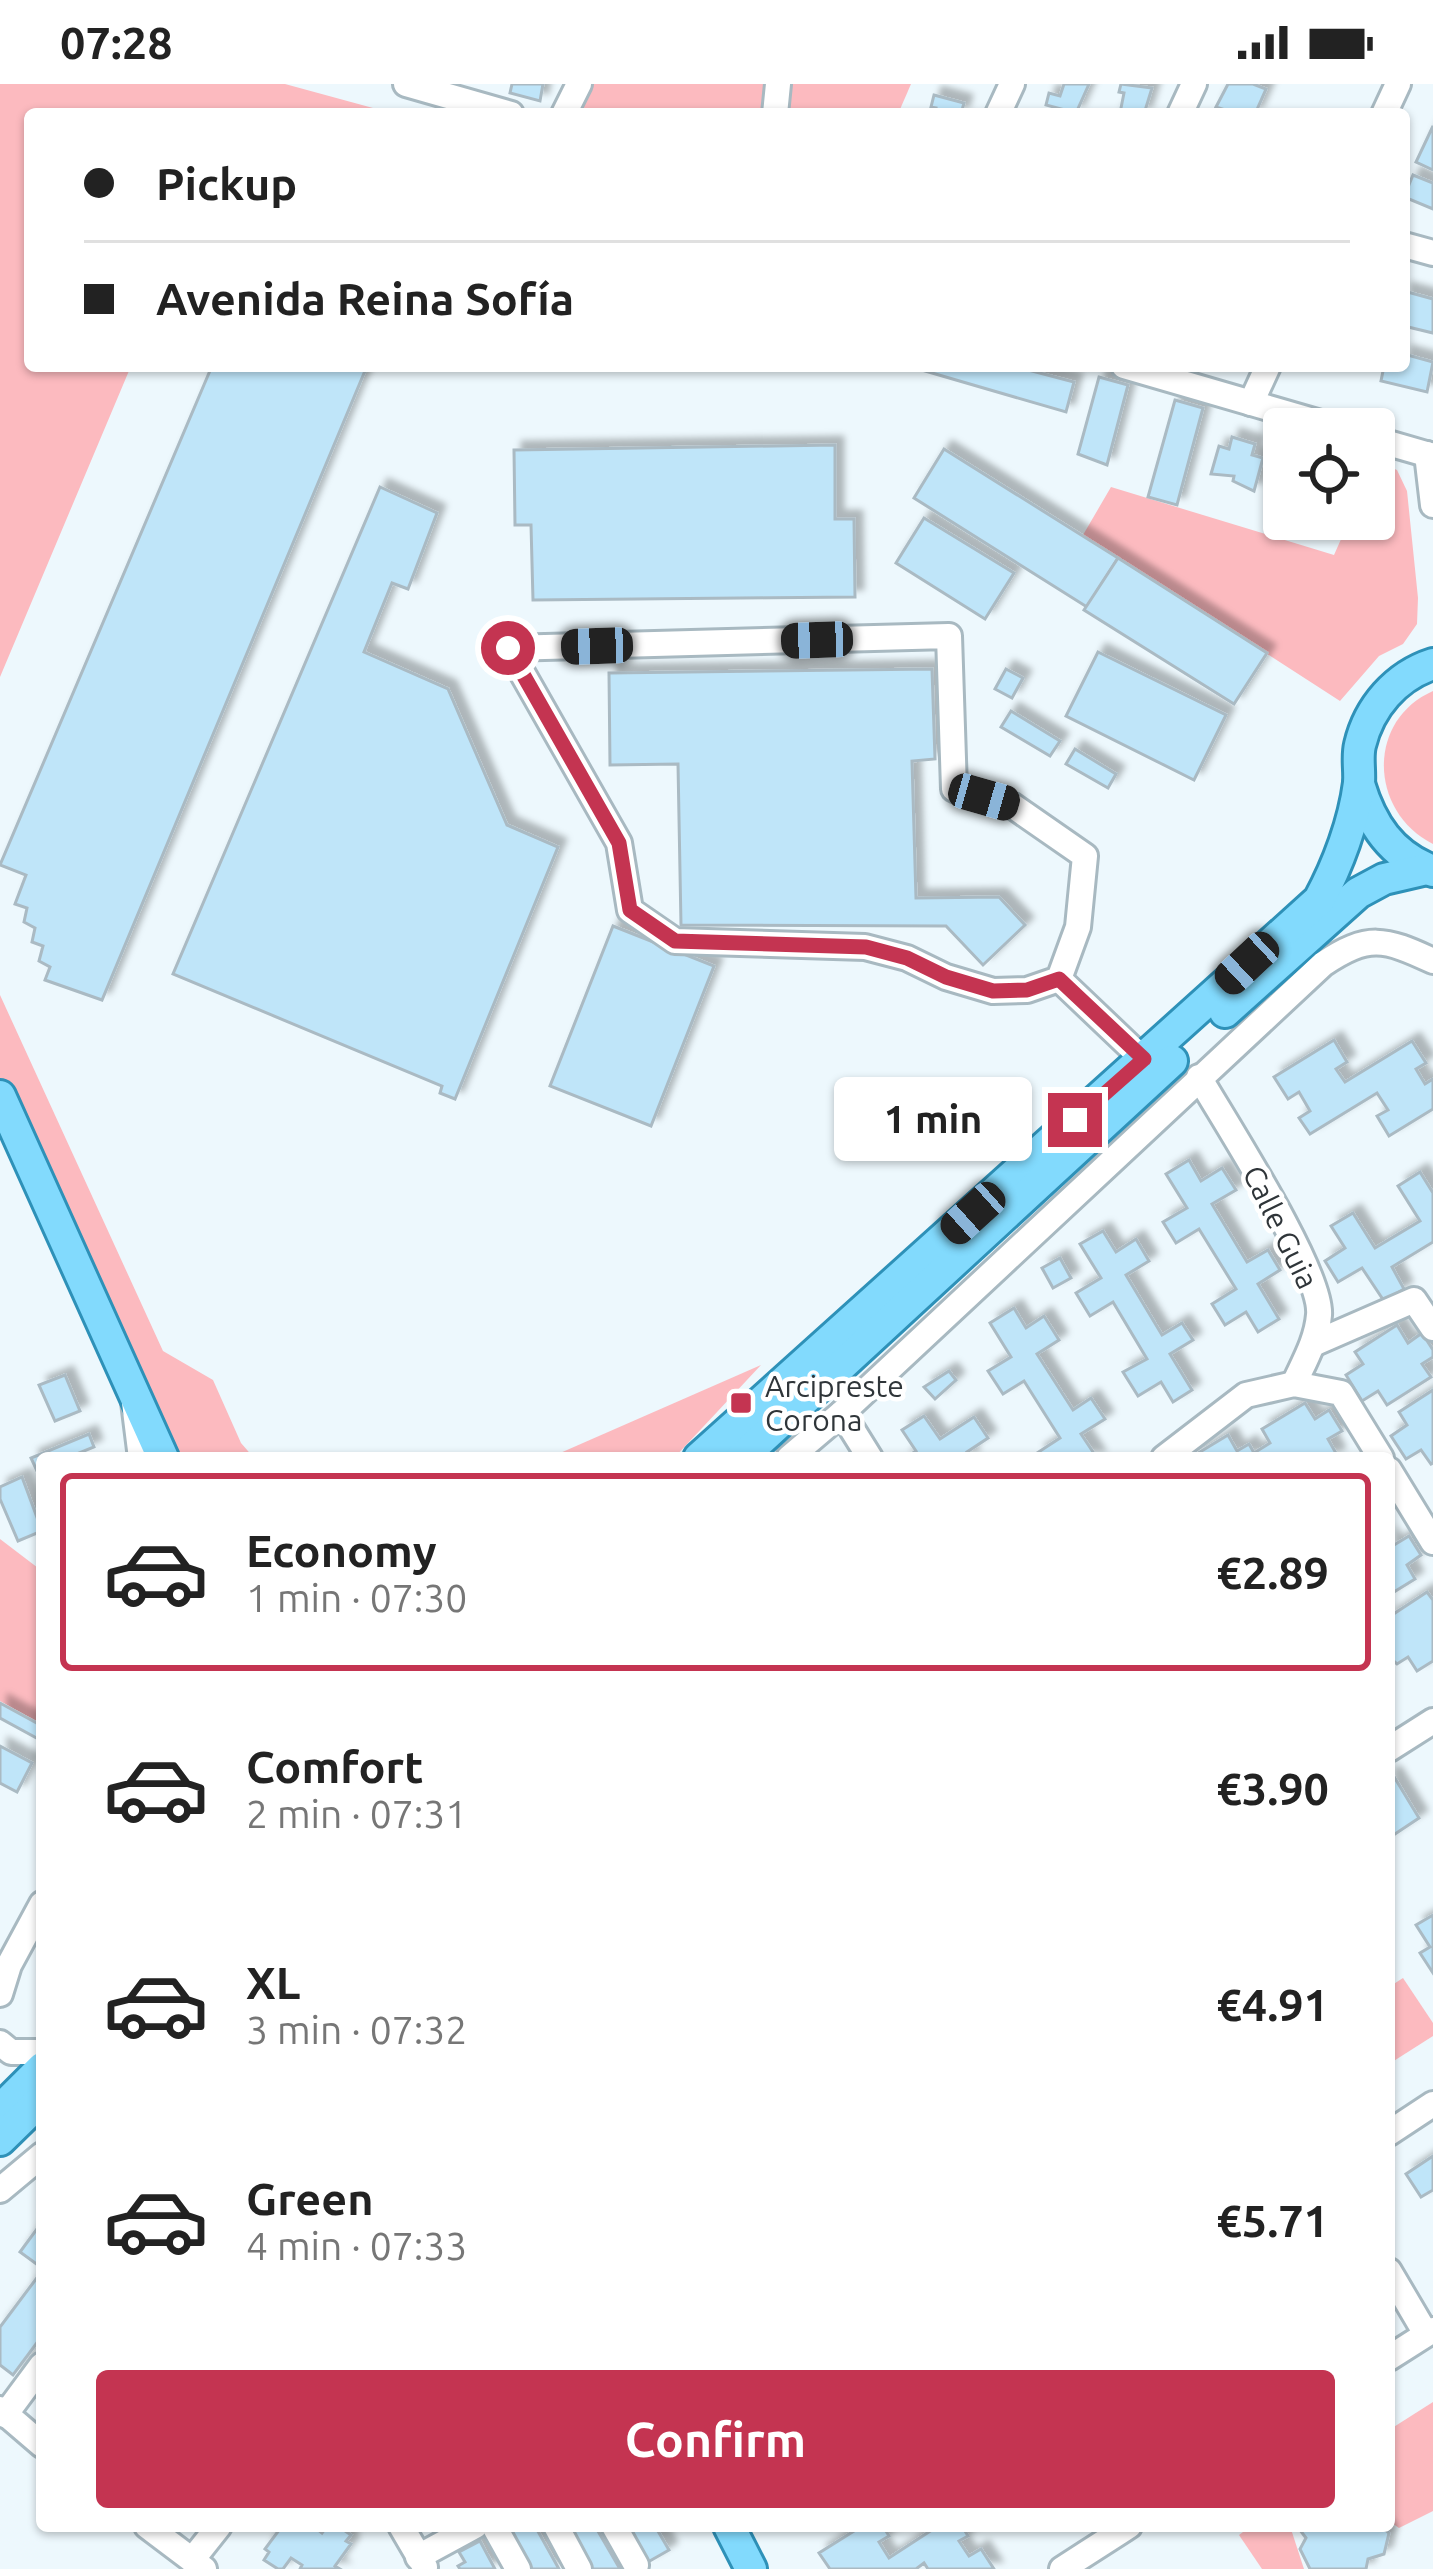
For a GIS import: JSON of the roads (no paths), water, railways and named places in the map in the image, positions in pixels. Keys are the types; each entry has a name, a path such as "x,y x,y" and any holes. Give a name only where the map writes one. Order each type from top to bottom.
{"main road":[{"path":"1431,873 1384,839 1367,813 1359,784 1359,748 1383,696 1402,679 1433,664"},
{"path":"706,1452 1319,900 1334,873 1359,784"},
{"path":"748,1452 1358,893 1384,879 1431,873"},
{"path":"0,1096 153,1452"},
{"path":"0,2140 27,2109"}],"street":[{"path":"406,84 490,108"},
{"path":"1145,372 1268,408"},
{"path":"1251,403 1265,372"},
{"path":"1395,445 1430,455 1433,506"},
{"path":"949,636 954,789 1013,806 1084,856 1078,926 1059,979 1027,990 993,991 866,947 675,941 630,910 619,843 508,648 949,636"},
{"path":"1303,941 1307,978"},
{"path":"796,1452 1307,978 1353,944 1394,946 1433,961"},
{"path":"1059,979 1144,1059"},
{"name":"Calle Guia","path":"1199,1077 1310,1273 1320,1311 1294,1384"},
{"path":"1312,1344 1414,1300 1433,1328"},
{"path":"1172,1452 1246,1395 1294,1384 1341,1393 1377,1452"},
{"path":"842,1413 866,1452"},
{"path":"1395,1481 1433,1542"},
{"path":"1395,1745 1433,1721"},
{"path":"0,1994 4,1968 36,1914"},
{"path":"0,2043 10,2052 36,2052"},
{"path":"1395,2129 1433,2104"},
{"path":"0,2190 36,2161"},
{"path":"1395,2280 1430,2332 1395,2354"},
{"path":"36,2372 3,2412 36,2440"},
{"path":"155,2532 198,2565 216,2532"},
{"path":"404,2532 422,2563 466,2532"},
{"path":"497,2532 518,2569"},
{"path":"559,2532 579,2569"},
{"path":"617,2532 636,2565"},
{"path":"1063,2569 1120,2532"}],"place":[{"name":"Arcipreste Corona","path":"741,1403"}]}
